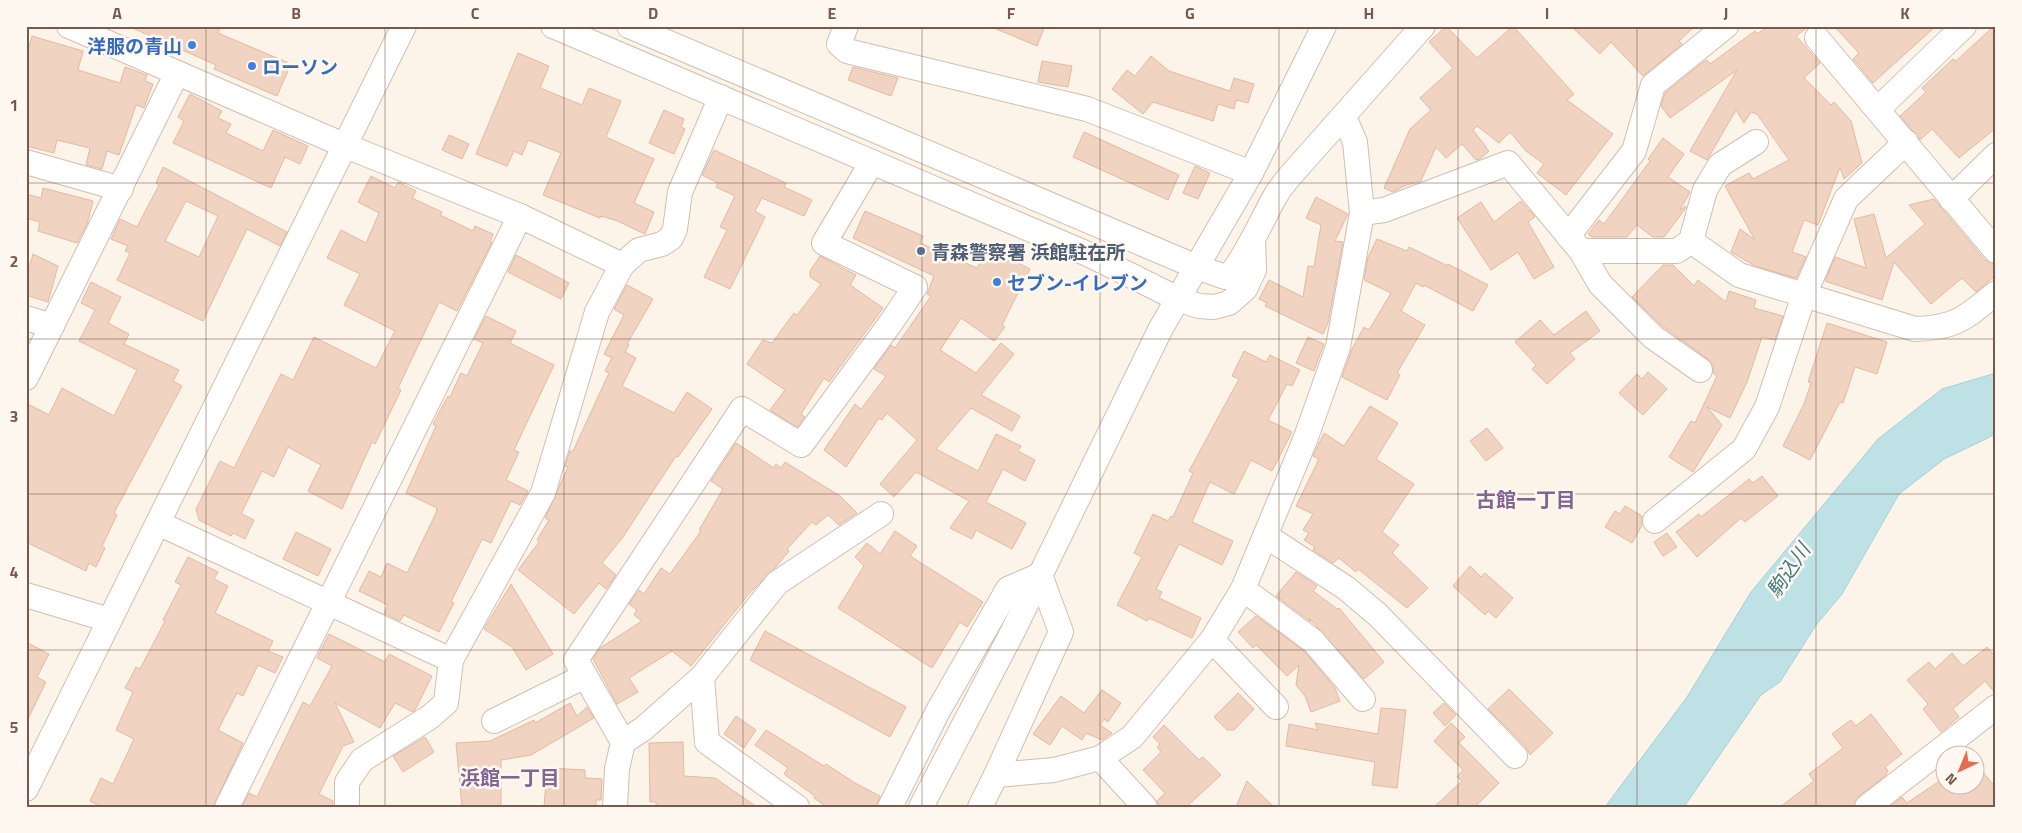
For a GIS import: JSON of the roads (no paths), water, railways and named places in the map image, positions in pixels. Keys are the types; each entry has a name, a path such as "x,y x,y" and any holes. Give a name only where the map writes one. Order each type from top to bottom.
{"street":[{"path":"69,26 346,146 520,216 622,265"},
{"path":"26,789 404,26"},
{"path":"553,26 1090,255 1178,298 1199,306 1214,307 1229,303 1238,297 1254,270 1253,239"},
{"path":"629,26 1197,268 1227,276 1253,239 1277,193 1424,26"},
{"path":"846,26 839,44 847,51 1087,109 1251,173"},
{"path":"921,807 1040,575 1157,337 1251,173 1324,26"},
{"path":"1574,243 1634,151 1653,85 1726,26"},
{"path":"1878,109 1964,26"},
{"path":"1816,38 1906,142 1951,199 1996,251"},
{"path":"26,378 122,189 177,73"},
{"path":"347,807 347,782 362,760 430,717 446,703 451,660 543,493 598,312 622,265 639,250 662,244 671,238 675,229 680,192 721,97"},
{"path":"996,775 1054,770 1100,758 1132,736 1212,640 1243,589 1305,440 1338,347 1362,213 1355,142 1344,117"},
{"path":"1574,243 1677,251 1691,241 1705,190 1720,165 1756,142"},
{"path":"1655,522 1744,449 1767,407 1804,295 1846,199 1906,142"},
{"path":"1951,199 1996,155"},
{"path":"26,162 122,189"},
{"path":"615,807 617,769 623,742 576,660 742,409 801,445 915,287 824,243 872,162"},
{"path":"1362,213 1384,210 1508,163 1574,243 1600,284 1653,337 1700,370"},
{"path":"227,807 520,216"},
{"path":"1691,241 1739,275 1915,329 1940,329 1967,317 1996,293"},
{"path":"26,318 52,326"},
{"path":"623,742 643,729 702,677 777,583 881,514"},
{"path":"158,523 451,660"},
{"path":"1266,536 1346,588 1378,615 1515,756"},
{"path":"980,807 1061,632 1040,575"},
{"path":"890,807 938,711 1008,588 1040,575"},
{"path":"1243,589 1313,641 1363,699"},
{"path":"26,595 109,620"},
{"path":"1212,640 1276,707"},
{"path":"494,721 584,676"},
{"path":"702,677 707,742 797,807"},
{"path":"1867,807 1996,707"},
{"path":"1100,758 1145,807"}],"water":[{"name":"駒込川","path":"1996,373 1996,434 1944,459 1899,494 1842,594 1816,625 1780,682 1761,695 1684,807 1605,807 1687,697 1751,592 1878,439 1942,389"}],"place":[{"name":"洋服の青山","path":"192,45"},
{"name":"ローソン","path":"252,66"},
{"name":"青森警察署 浜館駐在所","path":"921,251"},
{"name":"セブン-イレブン","path":"997,282"}],"district":[{"name":"古館一丁目","path":"1526,499"},
{"name":"浜館一丁目","path":"510,777"}]}
